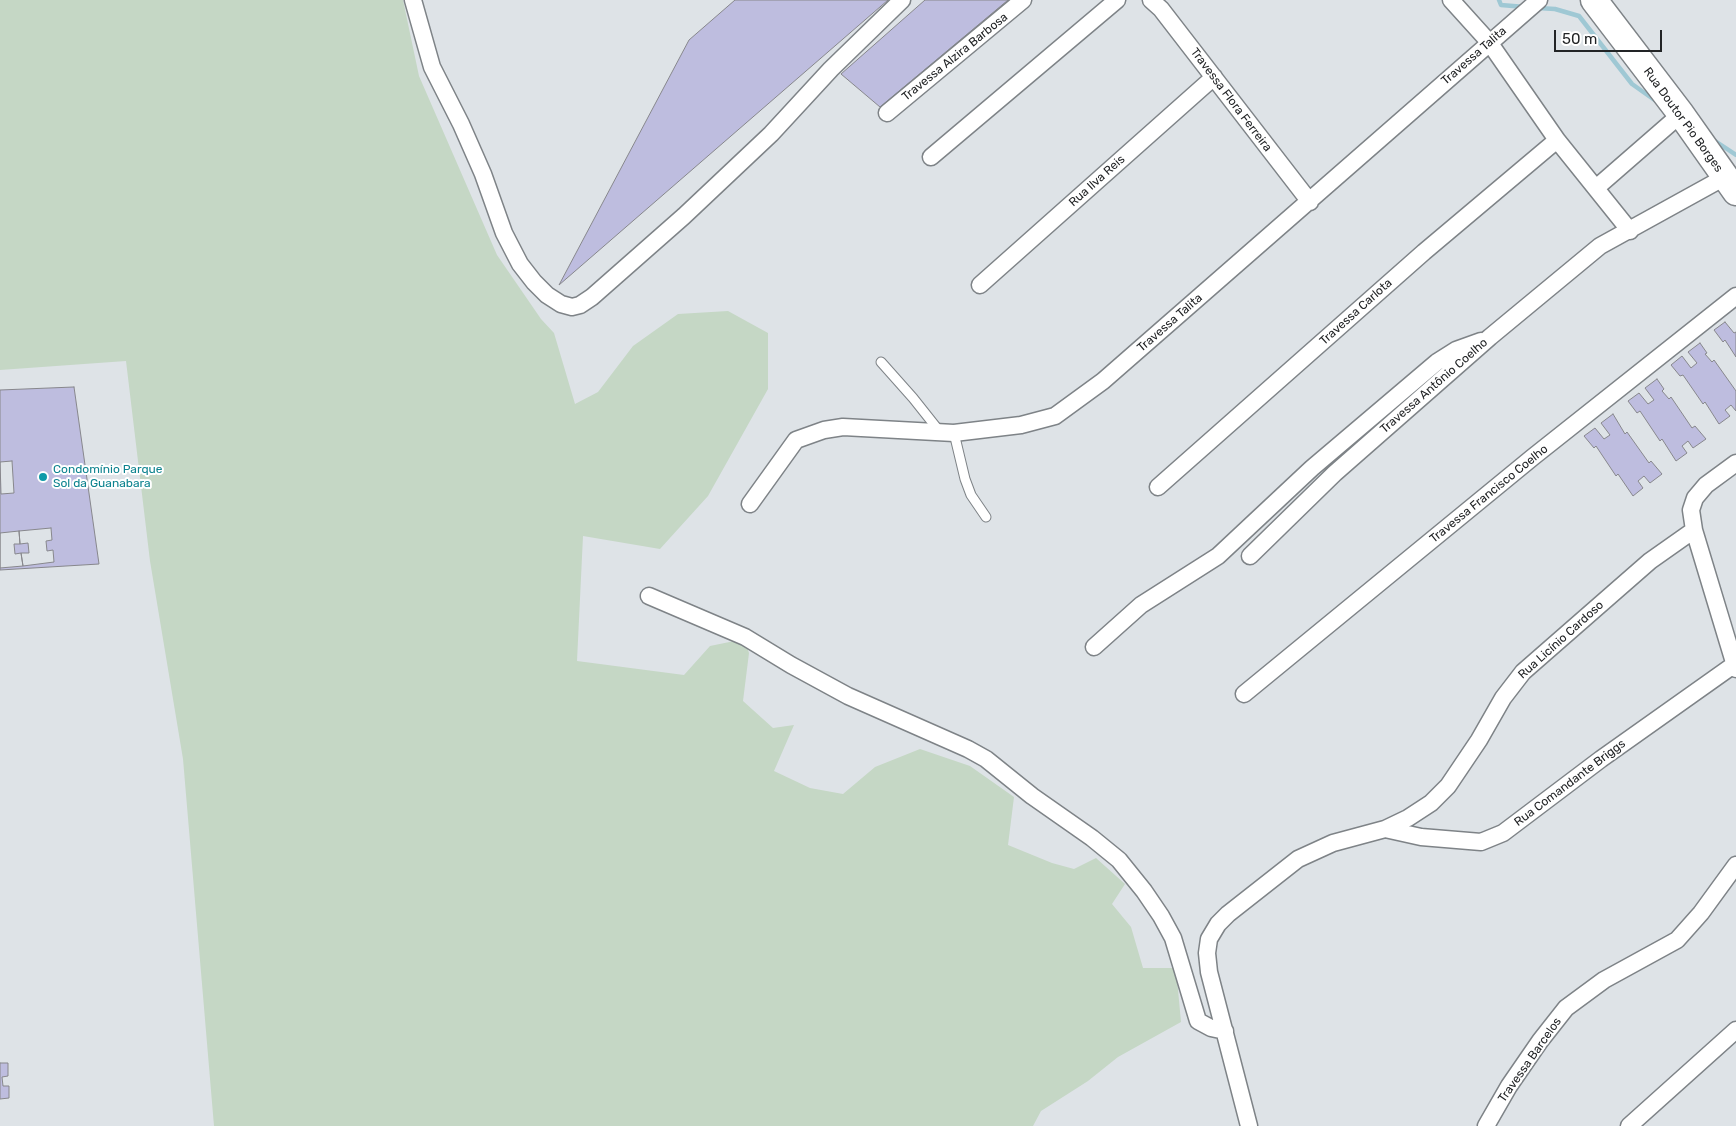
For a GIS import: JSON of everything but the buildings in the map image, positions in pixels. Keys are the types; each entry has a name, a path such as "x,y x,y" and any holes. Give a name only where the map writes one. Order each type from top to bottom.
{"main road":[{"name":"Rua Doutor Pio Borges","path":"1594,0 1681,114 1730,184"}],"street":[{"path":"413,0 432,67 461,124 483,174 504,233 520,264 547,295 561,304 572,307 580,305 592,297 684,216 771,134 886,14 902,0"},
{"name":"Travessa Alzira Barbosa","path":"887,113 1023,0"},
{"path":"931,157 1117,0"},
{"name":"Travessa Flora Ferreira","path":"1150,0 1161,9 1310,202"},
{"path":"1451,0 1489,42 1557,140 1630,231"},
{"name":"Travessa Talita","path":"750,504 796,440 811,434 843,427 948,433 1021,425 1055,416 1103,380 1310,202 1538,0"},
{"name":"Rua Ilva Reis","path":"980,284 1214,77"},
{"path":"1596,188 1681,114"},
{"name":"Travessa Carlota","path":"1158,487 1424,252 1557,140"},
{"name":"Travessa Antônio Coelho","path":"1250,556 1358,453 1490,337 1600,246 1676,204 1730,184"},
{"name":"Travessa Francisco Coelho","path":"1244,694 1533,457 1736,296"},
{"path":"1094,647 1141,605 1218,556 1348,437 1437,362 1456,350 1490,337"},
{"path":"1348,437 1358,453"},
{"path":"1736,464 1706,485 1695,498 1691,510 1694,530 1736,666"},
{"name":"Rua Licínio Cardoso","path":"1249,1126 1209,972 1207,952 1209,939 1218,924 1298,859 1333,844 1385,829 1408,818 1431,803 1448,786 1479,740 1503,698 1522,672 1650,561 1694,530"},
{"path":"649,596 745,637 791,666 848,696 968,749 986,759 1032,796 1092,838 1119,860 1161,916 1176,947 1198,1020 1211,1028 1224,1031"},
{"name":"Rua Comandante Briggs","path":"1385,829 1430,838 1481,842 1503,833 1601,758 1736,666"},
{"name":"Travessa Barcelos","path":"1486,1126 1509,1086 1540,1040 1566,1008 1604,980 1677,940 1701,913 1736,865"},
{"path":"1629,1126 1736,1030"}],"lane":[{"path":"881,362 948,433 971,495 986,517"}],"green space":[{"path":"0,0 403,0 419,76 497,255 541,319 554,333 575,404 598,392 633,346 678,314 728,311 768,333 768,389 708,496 660,549 583,536 577,661 684,675 710,646 744,639 749,653 743,701 773,728 794,725 774,771 810,788 843,794 875,767 920,749 970,766 1014,797 1008,845 1052,863 1074,869 1096,858 1125,884 1112,904 1131,927 1143,968 1176,968 1181,1022 1118,1057 1088,1081 1041,1111 1033,1126 214,1126 183,759 150,561 126,361 0,370"}],"waterway":[{"path":"1499,0 1501,5 1525,7"},
{"path":"1538,8 1555,9 1579,16 1632,84 1656,101"},
{"path":"1712,139 1736,155"}],"place":[{"name":"Condomínio Parque Sol da Guanabara","path":"43,477"}]}
